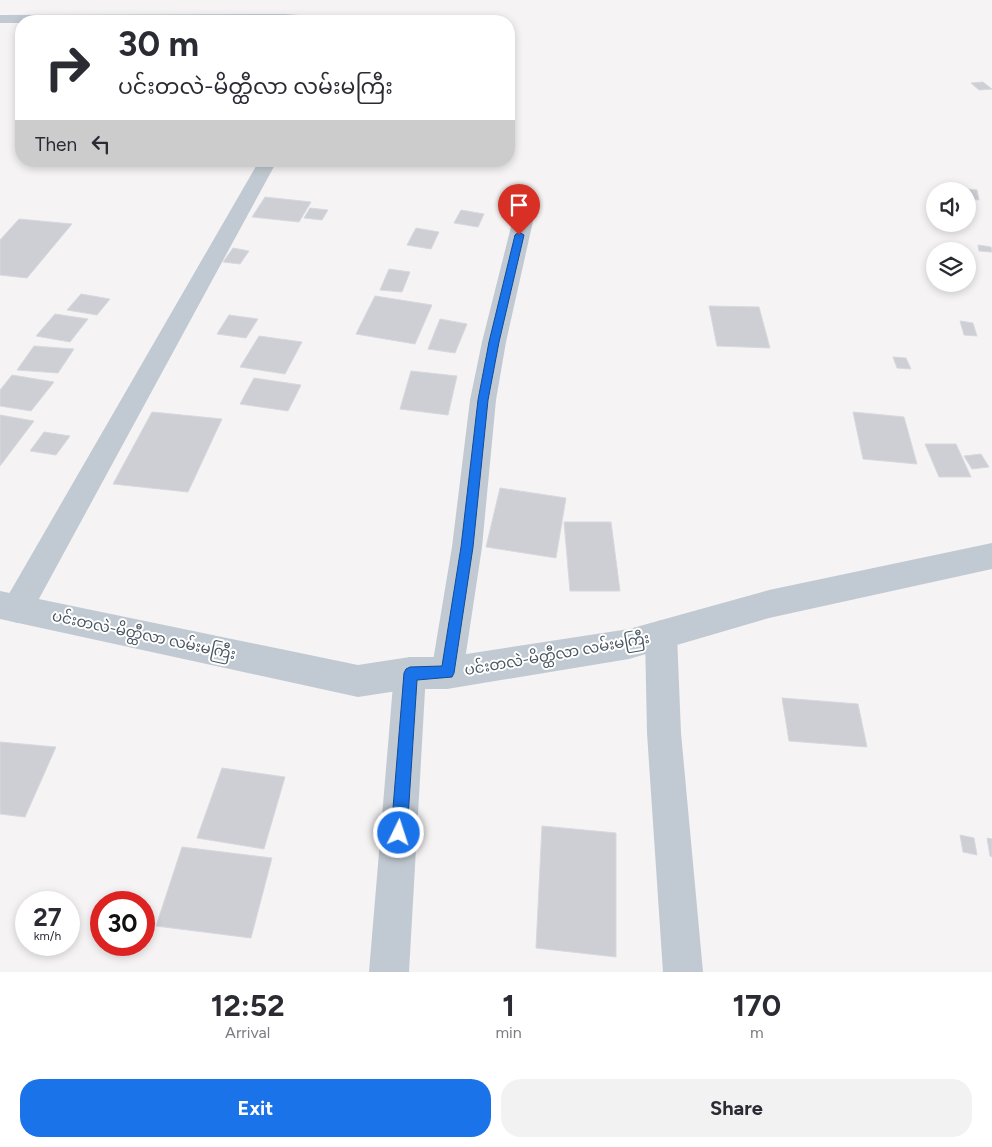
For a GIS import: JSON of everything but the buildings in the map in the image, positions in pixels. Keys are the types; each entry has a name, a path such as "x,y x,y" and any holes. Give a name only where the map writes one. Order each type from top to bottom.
{"street":[{"path":"0,19 15,19"},
{"path":"9,607 265,167"},
{"path":"447,673 467,547 483,400 494,342 528,199"},
{"name":"ပင်းတလဲ-မိတ္ထီလာ လမ်းမကြီး","path":"9,607 358,681 410,673 447,673 629,644 770,604 992,556"},
{"path":"661,635 664,734 683,972"},
{"path":"389,972 410,673"}],"route":[{"path":"399,833 410,673 447,673 467,547 483,400 494,342 519,235"}]}
